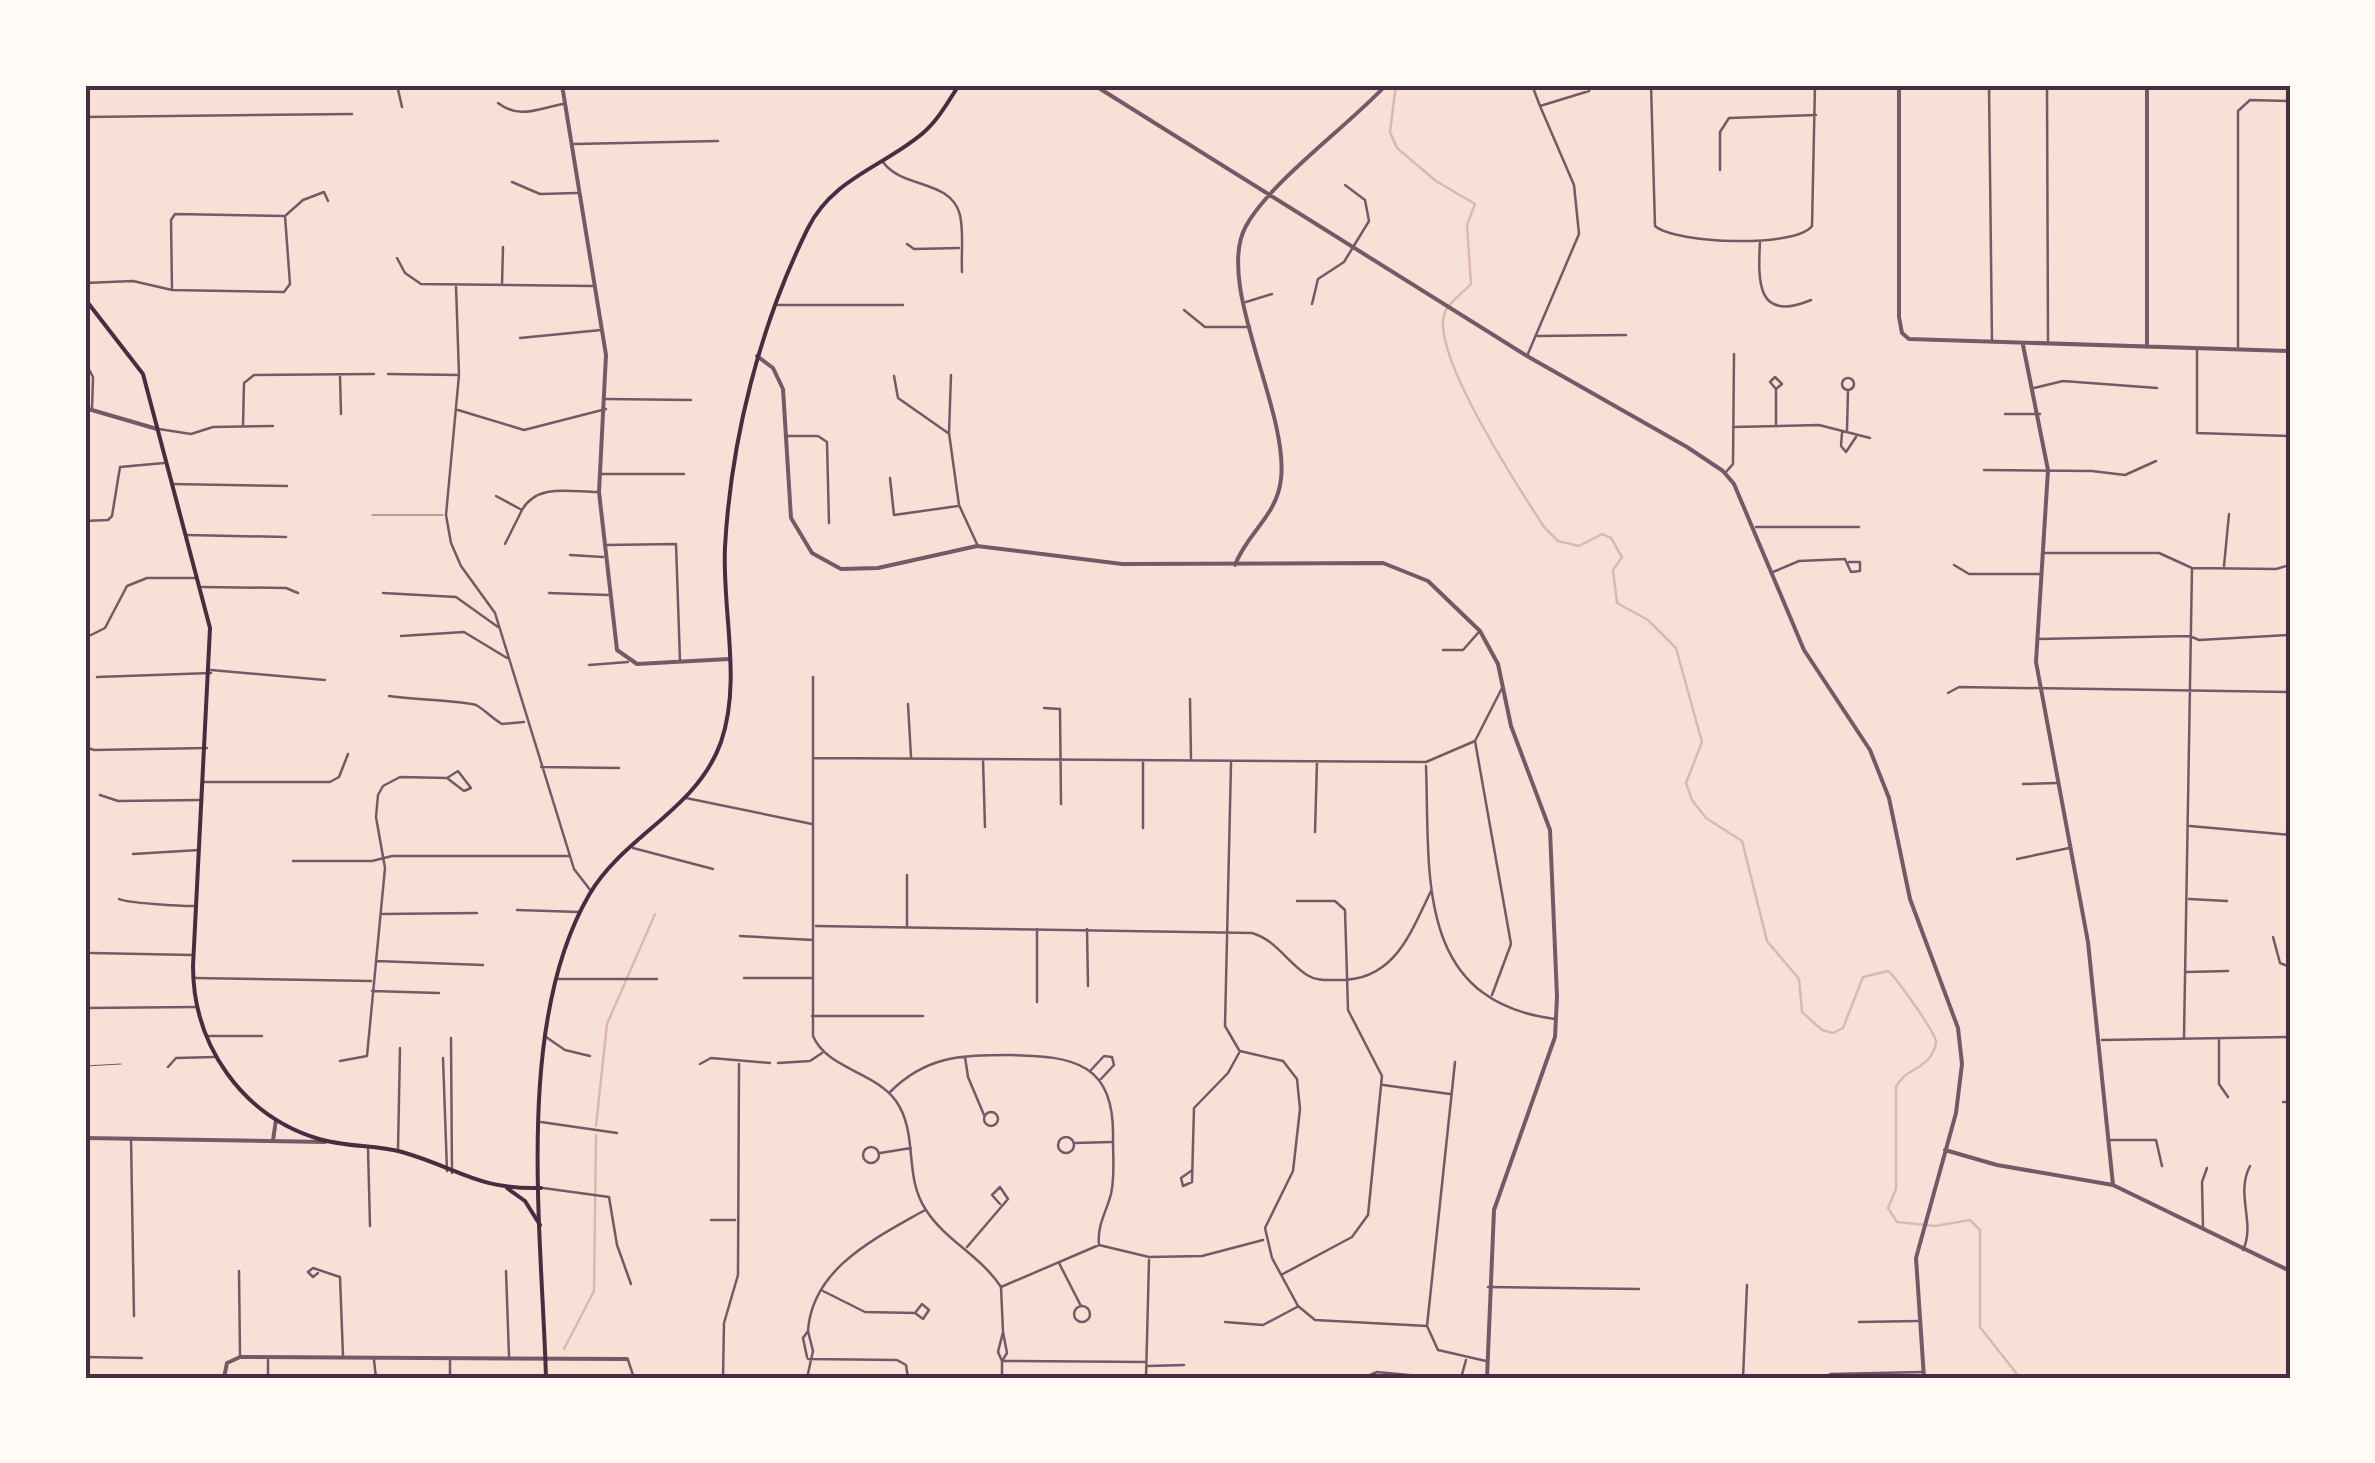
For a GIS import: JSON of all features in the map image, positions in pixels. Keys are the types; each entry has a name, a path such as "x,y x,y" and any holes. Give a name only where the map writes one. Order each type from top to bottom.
{"main road":[{"path":"546,1378 540,1122 545,1036 555,979 591,891 686,798 720,745 727,720 729,659 726,537 757,356 808,227 824,202 844,182 923,133 959,85"},
{"path":"85,299 140,366 210,628 211,671 193,978 196,1006 215,1057 243,1093 276,1120 332,1142 398,1152 507,1188 541,1188"},
{"path":"507,1188 530,1207 542,1230"}],"street":[{"path":"398,85 402,106"},
{"path":"562,85 601,330 606,409 599,492 605,557 617,650 628,662"},
{"path":"1094,85 1527,356 1711,462 1724,472 1756,527 1804,650 1870,750 1889,798 1910,899 1951,1004 1962,1064 1946,1150 1920,1232 1916,1258 1924,1375 1830,1374"},
{"path":"1527,356 1578,241 1571,178 1532,85"},
{"path":"1540,106 1589,91 1589,85"},
{"path":"1650,85 1651,213 1663,234 1683,239 1796,238 1812,226 1815,85"},
{"path":"1898,85 1899,318 1906,337 2048,345 2290,350"},
{"path":"1988,85 1992,343"},
{"path":"2048,85 2048,345"},
{"path":"2147,85 2147,347"},
{"path":"1235,565 1245,544 1269,518 1281,481 1280,445 1238,266 1240,240 1269,196 1385,86"},
{"path":"2238,349 2238,111 2244,102 2290,100"},
{"path":"498,102 514,112 528,113 565,103"},
{"path":"85,117 352,114"},
{"path":"1720,170 1720,132 1729,118 1816,115"},
{"path":"571,144 718,141"},
{"path":"882,161 900,179 936,188 950,198 960,213 962,272"},
{"path":"512,182 540,194 579,193"},
{"path":"1312,304 1318,279 1340,266 1354,250 1370,214 1359,193 1344,186"},
{"path":"172,290 172,220 176,214 285,216 304,200 324,192 328,201"},
{"path":"85,283 133,281 172,290 284,292 285,216"},
{"path":"1760,239 1758,290 1764,298 1775,304 1798,306 1811,300"},
{"path":"907,244 914,249 961,248"},
{"path":"502,286 503,247"},
{"path":"397,258 405,273 421,284 593,286"},
{"path":"456,286 459,374 446,515 455,554 488,603 499,628 570,856 580,879 591,891"},
{"path":"1245,303 1272,294"},
{"path":"778,305 902,305"},
{"path":"1184,310 1205,327 1250,327"},
{"path":"520,338 601,330"},
{"path":"1536,336 1626,335"},
{"path":"2023,344 2040,414 2048,470 2036,639 2039,687 2102,1040 2113,1185"},
{"path":"2197,348 2197,433 2290,436"},
{"path":"1724,472 1733,464 1734,354"},
{"path":"757,356 779,378 792,518 812,553 840,569 856,570 977,546 1122,564 1357,562 1402,567 1428,581 1480,631 1498,664 1510,726 1550,830 1557,1019 1494,1210 1487,1378"},
{"path":"85,362 93,377 92,410"},
{"path":"340,374 341,414"},
{"path":"243,426 247,378 374,374"},
{"path":"388,374 459,374"},
{"path":"951,375 949,434 960,505 977,546"},
{"path":"894,376 898,398 949,434"},
{"path":"2034,388 2063,381 2157,388"},
{"path":"1776,389 1776,426"},
{"path":"1848,390 1844,452 1850,451 1856,435"},
{"path":"606,400 691,400"},
{"path":"85,408 167,434 191,434 212,426 274,426"},
{"path":"457,410 524,430 606,409"},
{"path":"2005,414 2040,414"},
{"path":"1733,427 1844,431 1870,438"},
{"path":"785,436 818,436 827,442 829,523"},
{"path":"1984,470 2125,476 2156,461"},
{"path":"85,521 108,520 112,516 117,472 126,464 165,462"},
{"path":"600,474 684,474"},
{"path":"890,478 894,515 960,505"},
{"path":"171,484 287,486"},
{"path":"506,544 528,498 542,492 599,492"},
{"path":"496,496 522,510"},
{"path":"2224,568 2229,514"},
{"path":"1756,527 1859,527"},
{"path":"185,535 286,537"},
{"path":"604,545 676,544 680,662"},
{"path":"2043,553 2159,553 2192,568 2276,569 2290,565"},
{"path":"570,555 605,557"},
{"path":"1773,572 1812,558 1849,562"},
{"path":"1954,565 1968,574 2041,574"},
{"path":"2184,1037 2192,568"},
{"path":"85,638 105,628 120,594 136,581 198,578"},
{"path":"200,587 286,588 298,593"},
{"path":"384,593 456,597 499,628"},
{"path":"549,593 610,594"},
{"path":"1443,650 1463,650 1480,631"},
{"path":"402,636 464,632 507,658"},
{"path":"2036,639 2190,636 2198,640 2290,635"},
{"path":"588,665 729,659"},
{"path":"97,677 211,671 325,680"},
{"path":"813,677 813,1036 823,1052 889,1093 904,1117 915,1185 925,1210 1001,1287 1002,1332 1007,1354 1002,1361"},
{"path":"1948,694 1960,687 2191,694 2290,692"},
{"path":"1492,996 1511,944 1474,741 1502,688"},
{"path":"388,696 435,703 461,701 480,708 502,724 525,721"},
{"path":"1190,699 1191,760"},
{"path":"908,704 911,758"},
{"path":"1044,708 1060,709 1061,804"},
{"path":"813,758 1426,762 1474,741"},
{"path":"2189,826 2240,827 2254,834 2289,835 2290,741"},
{"path":"85,747 206,748"},
{"path":"204,782 330,782 339,778 348,754"},
{"path":"983,760 985,828"},
{"path":"1143,828 1144,760"},
{"path":"1231,760 1224,1026 1240,1052 1283,1061 1295,1074 1300,1091 1293,1171 1267,1221 1264,1240 1298,1306 1310,1318 1324,1322 1427,1326"},
{"path":"1315,832 1316,760"},
{"path":"1426,762 1431,891 1450,960 1492,996 1524,1015 1557,1019"},
{"path":"540,767 619,768"},
{"path":"340,1060 367,1056 371,981 382,914 383,858 376,816 383,786 400,777 448,778 458,771 471,788 464,792 448,778"},
{"path":"2023,784 2058,783"},
{"path":"100,795 118,801 203,800"},
{"path":"686,798 812,824"},
{"path":"632,848 713,869"},
{"path":"2017,860 2070,848"},
{"path":"133,854 200,850"},
{"path":"292,861 570,856"},
{"path":"907,876 907,927"},
{"path":"813,926 1226,931 1265,937 1316,979 1345,980 1395,960 1431,891"},
{"path":"119,899 127,904 160,901 196,906"},
{"path":"2188,899 2227,901"},
{"path":"1281,1276 1352,1237 1368,1216 1382,1085 1378,1066 1348,1010 1347,918 1342,904 1298,901"},
{"path":"517,910 580,912"},
{"path":"382,914 476,914"},
{"path":"1037,928 1037,1002"},
{"path":"1088,929 1088,986"},
{"path":"740,936 813,940"},
{"path":"2273,937 2280,963 2290,967"},
{"path":"91,953 193,956"},
{"path":"375,961 483,965"},
{"path":"2186,972 2228,971"},
{"path":"193,978 371,981"},
{"path":"744,978 813,978"},
{"path":"555,979 656,979"},
{"path":"370,991 438,993"},
{"path":"85,1008 196,1006"},
{"path":"811,1016 923,1016"},
{"path":"205,1036 262,1036"},
{"path":"545,1036 564,1050 590,1056"},
{"path":"2218,1037 2219,1084 2228,1097"},
{"path":"2102,1040 2290,1037"},
{"path":"450,1172 451,1038"},
{"path":"398,1152 400,1048"},
{"path":"778,1063 810,1061 823,1052"},
{"path":"1190,1172 1194,1108 1228,1074 1240,1052"},
{"path":"889,1093 923,1065 965,1056 1050,1056 1090,1070 1100,1080 1112,1106 1112,1192 1098,1228 1099,1245"},
{"path":"965,1056 967,1074 984,1115"},
{"path":"1090,1070 1104,1056 1112,1056 1114,1064 1100,1080"},
{"path":"168,1067 176,1058 215,1057"},
{"path":"443,1058 450,1172"},
{"path":"700,1064 718,1058 739,1064 770,1063"},
{"path":"1455,1062 1427,1326 1438,1350 1487,1361"},
{"path":"723,1378 724,1322 738,1275 739,1064"},
{"path":"1382,1085 1453,1094"},
{"path":"2283,1102 2290,1102"},
{"path":"272,1141 276,1120"},
{"path":"540,1122 617,1134"},
{"path":"85,1138 332,1142"},
{"path":"132,1138 134,1316"},
{"path":"2110,1140 2156,1140 2162,1147 2162,1166"},
{"path":"1073,1143 1113,1142"},
{"path":"368,1146 370,1226"},
{"path":"879,1153 911,1148"},
{"path":"1946,1150 1997,1165 2113,1185 2290,1271"},
{"path":"2243,1250 2250,1232 2243,1183 2250,1166"},
{"path":"2203,1229 2202,1182 2207,1168"},
{"path":"541,1188 609,1197 617,1245 631,1284"},
{"path":"966,1248 1000,1204"},
{"path":"808,1359 803,1350 820,1289 843,1262 925,1210"},
{"path":"711,1220 737,1220"},
{"path":"1001,1287 1099,1245 1149,1257 1202,1256 1264,1240"},
{"path":"1146,1378 1149,1257"},
{"path":"1058,1260 1081,1306"},
{"path":"506,1271 509,1358"},
{"path":"239,1272 240,1357"},
{"path":"318,1272 340,1277 343,1357"},
{"path":"1743,1378 1747,1285"},
{"path":"1488,1287 1639,1289"},
{"path":"820,1289 865,1312 916,1313"},
{"path":"1225,1322 1263,1325 1298,1306"},
{"path":"1859,1322 1919,1321"},
{"path":"807,1378 813,1339 808,1331"},
{"path":"1002,1332 998,1352 1002,1378"},
{"path":"85,1357 142,1358"},
{"path":"224,1378 227,1363 240,1357 627,1359 634,1378"},
{"path":"268,1357 268,1378"},
{"path":"374,1358 376,1378"},
{"path":"450,1358 450,1378"},
{"path":"808,1359 900,1361 908,1378"},
{"path":"1461,1378 1466,1359"},
{"path":"1002,1361 1184,1365"},
{"path":"1364,1378 1378,1372 1440,1378"}],"lane":[{"path":"372,515 446,515"},
{"path":"85,1066 121,1064"}],"waterway":[{"path":"1396,85 1390,132 1397,148 1436,181 1475,204 1467,225 1471,284 1447,308 1443,331 1463,388 1544,527 1558,541 1579,546 1602,534 1611,538 1622,557 1613,570 1617,603 1648,620 1676,648 1702,742 1686,783 1692,800 1706,818 1742,841 1767,941 1799,979 1802,1012 1822,1030 1833,1033 1843,1028 1863,977 1888,971 1929,1028 1936,1042 1932,1054 1896,1087 1896,1189 1888,1208 1897,1222 1935,1226 1970,1220 1980,1230 1980,1327 2020,1378"},
{"path":"596,1126 607,1024 655,914"},
{"path":"564,1349 594,1291 596,1135"}]}
